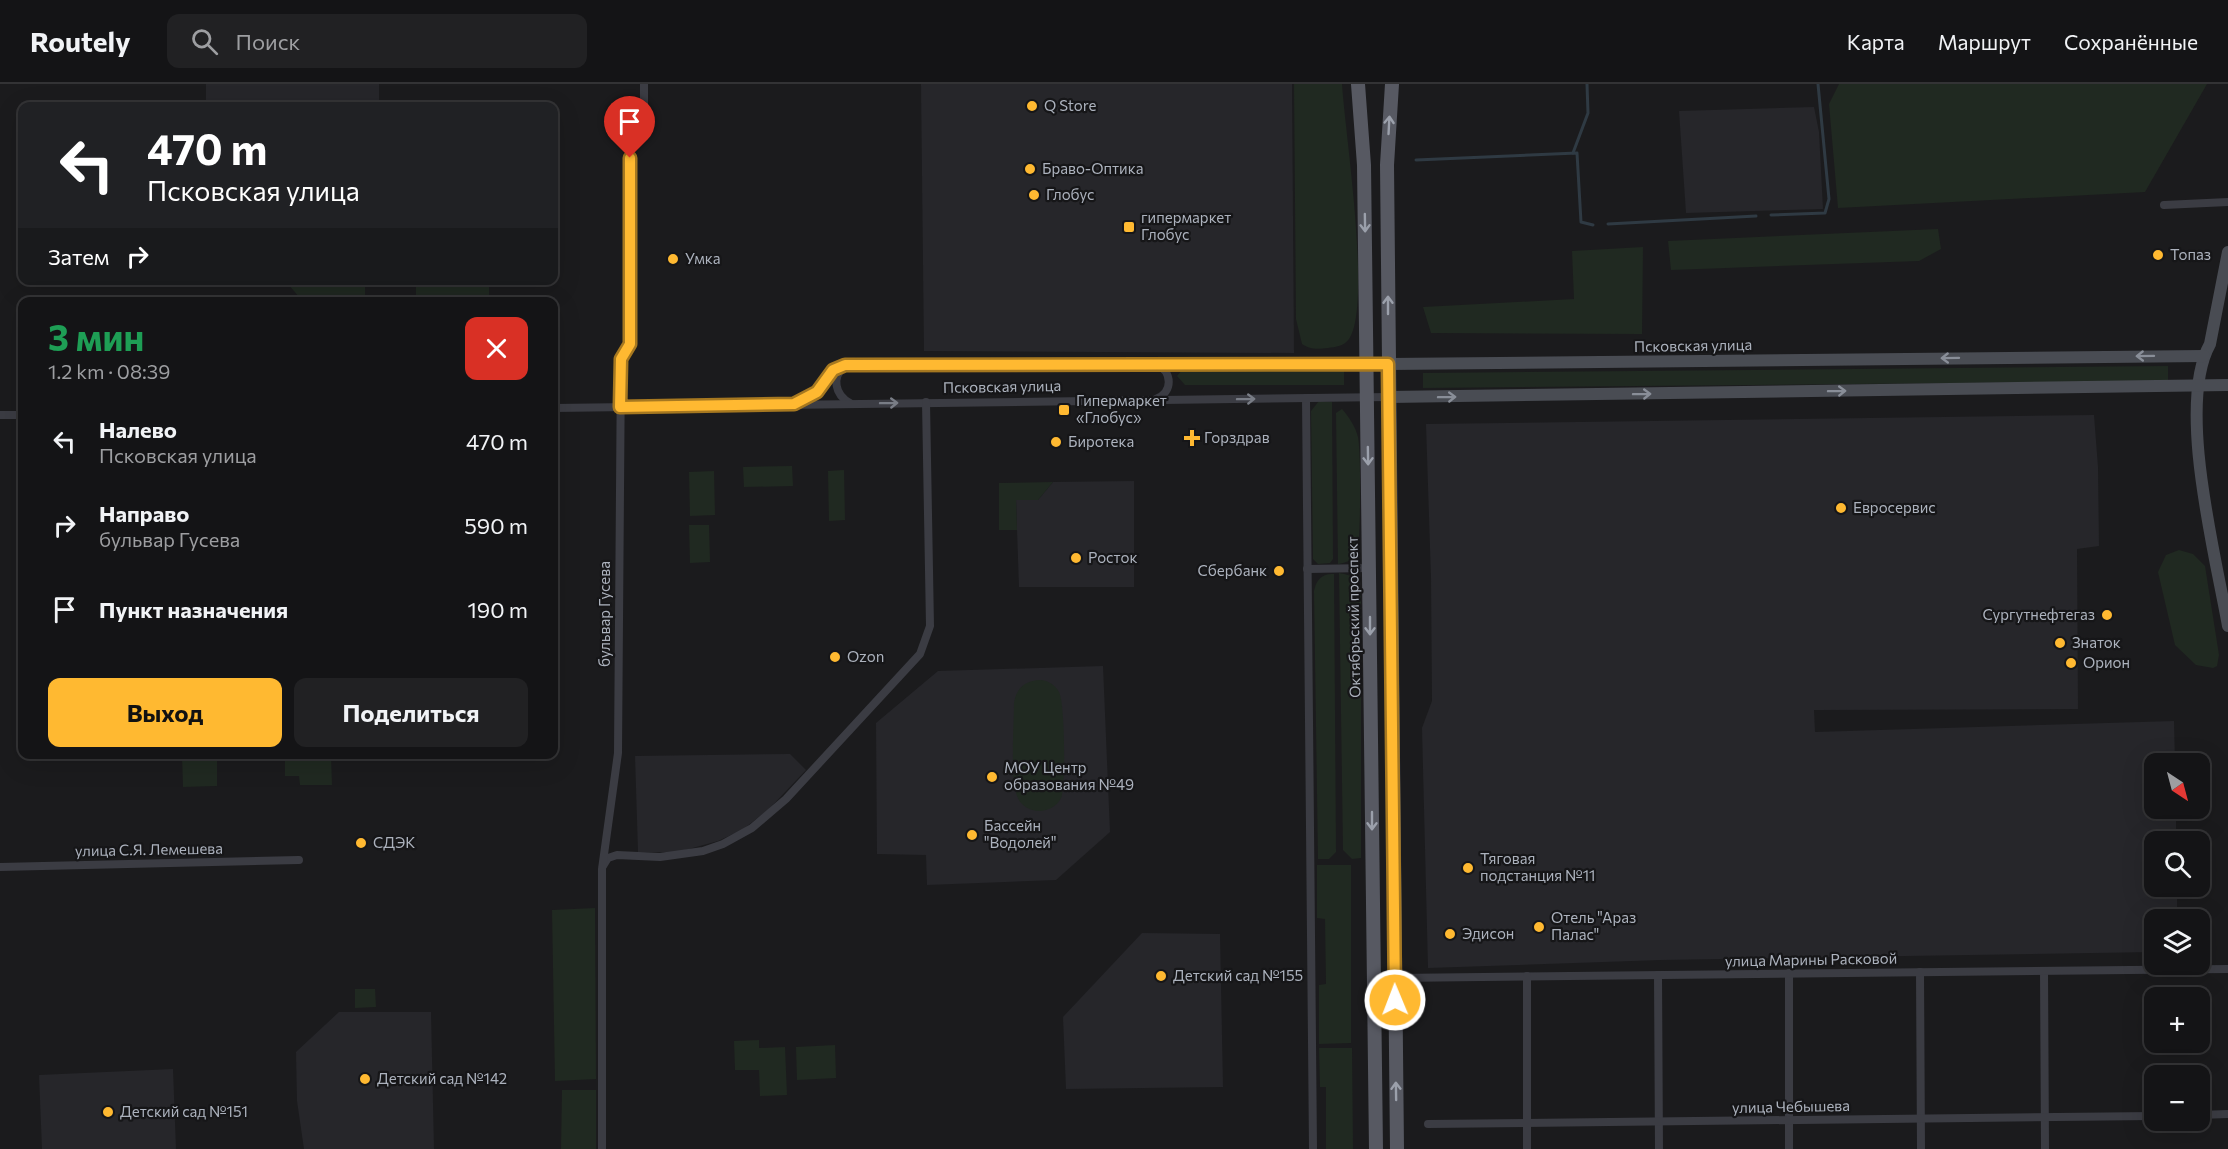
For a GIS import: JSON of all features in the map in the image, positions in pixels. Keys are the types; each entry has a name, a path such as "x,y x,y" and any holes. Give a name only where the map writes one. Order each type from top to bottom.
{"main road":[{"name":"Октябрьский проспект","path":"1358,84 1364,165 1376,1149"},
{"path":"1392,84 1387,165 1397,1149"},
{"path":"2228,252 2210,344 2204,356 2198,386 2199,452 2228,626"},
{"name":"Псковская улица","path":"1388,364 2204,356"},
{"name":"Псковская улица","path":"1389,397 2228,385"}],"street":[{"name":"бульвар Гусева","path":"602,1149 602,869 618,753 621,359 630,344 630,135 644,114 644,84"},
{"path":"2164,205 2228,202"},
{"path":"1153,400 1165,394 1169,383 1167,372 1156,364"},
{"path":"1183,364 1173,373 1171,384 1176,394 1188,399"},
{"name":"Псковская улица","path":"845,365 1388,364"},
{"path":"845,365 838,374 836,385 841,398 851,404"},
{"path":"794,404 817,392 833,370 845,365"},
{"name":"Псковская улица","path":"558,408 1389,397"},
{"path":"1306,398 1313,1149"},
{"path":"602,869 606,861 614,855 660,857 690,854 723,844 752,828 786,799 922,652 930,626 926,402"},
{"path":"0,416 18,415"},
{"path":"1306,569 1370,568"},
{"name":"улица С.Я. Лемешева","path":"0,867 299,860"},
{"name":"улица Марины Расковой","path":"1395,978 2228,969"},
{"path":"2044,971 2044,1149"},
{"path":"1920,972 1921,1149"},
{"path":"1789,974 1789,1149"},
{"path":"1658,975 1659,1149"},
{"path":"1527,976 1527,1149"},
{"path":"2210,1114 2228,1114"},
{"name":"улица Чебышева","path":"1428,1124 2144,1116"}],"shaded area":[{"path":"206,84 379,84 379,102 206,102"},
{"path":"921,84 1292,84 1294,353 924,351"},
{"path":"1294,84 1342,84 1358,256 1358,292 1355,320 1349,339 1342,345 1331,348 1315,349 1302,344 1296,319"},
{"path":"1839,84 2207,84 2145,192 1838,208 1829,104"},
{"path":"1814,107 1819,132 1823,209 1686,213 1679,111"},
{"path":"1938,229 1941,249 1919,261 1671,270 1668,241"},
{"path":"1643,247 1642,334 1431,333 1423,307 1574,299 1572,251"},
{"path":"289,285 365,285 365,297 299,297"},
{"path":"416,285 489,285 489,296 416,297"},
{"path":"2168,366 2168,381 1423,388 1423,373"},
{"path":"1344,369 1344,385 1185,385 1177,376 1182,370"},
{"path":"1319,401 1332,402 1333,559 1330,563 1318,564 1313,559 1311,411"},
{"path":"1342,409 1358,437 1360,514 1357,552 1349,561 1338,564 1336,413"},
{"path":"2094,415 2098,467 2099,546 2077,549 2078,709 1814,710 1815,732 2174,721 2175,753 2144,753 2144,819 2176,819 2176,831 2144,831 2144,897 2177,897 2177,909 2144,909 2144,952 1661,960 1428,968 1422,728 1432,701 1426,424"},
{"path":"792,466 793,486 744,487 743,467"},
{"path":"844,470 845,520 829,521 828,471"},
{"path":"714,471 715,515 690,516 689,472"},
{"name":"Росток","path":"1134,481 1134,587 1019,587 1016,500 1038,500 1053,482"},
{"path":"1053,482 1038,500 1016,500 1017,530 999,530 999,483"},
{"path":"689,525 709,525 710,562 690,563"},
{"path":"2179,550 2193,554 2205,566 2219,655 2217,666 2213,668 2196,665 2175,645 2158,572 2166,555"},
{"path":"1339,573 1353,577 1361,590 1361,858 1352,859 1343,850"},
{"path":"1334,574 1336,852 1329,859 1318,859 1314,591 1320,578"},
{"name":"МОУ Центр образования №49","path":"1103,666 1110,832 1056,880 927,885 926,855 877,854 876,723 938,671"},
{"path":"1041,680 1056,687 1061,699 1064,763 1061,798 1051,808 1038,811 1026,807 1017,796 1013,764 1013,737 1014,703 1017,693 1026,683"},
{"path":"790,754 806,770 768,810 742,830 718,841 678,852 638,852 635,756"},
{"path":"182,759 217,759 217,786 183,787"},
{"path":"285,759 331,759 332,785 300,785 299,776 285,776"},
{"path":"1317,865 1351,865 1351,1043 1319,1044 1319,985 1326,984 1325,919 1317,918"},
{"path":"595,908 596,1079 555,1081 552,910"},
{"name":"Детский сад №155","path":"1142,933 1220,934 1223,1087 1066,1089 1063,1017"},
{"path":"355,989 375,989 376,1007 355,1008"},
{"name":"Детский сад №142","path":"339,1012 431,1012 434,1149 304,1149 297,1101 296,1052"},
{"path":"759,1040 759,1048 785,1047 787,1095 760,1096 759,1070 735,1070 734,1041"},
{"path":"835,1045 836,1078 797,1080 796,1047"},
{"path":"1319,1048 1352,1048 1353,1149 1326,1149 1326,1087 1320,1087"},
{"name":"Детский сад №151","path":"173,1069 176,1149 42,1149 39,1075"},
{"path":"562,1090 596,1090 596,1149 561,1149"}],"waterway":[{"path":"1573,153 1588,113 1587,84"},
{"path":"1771,215 1825,213 1829,199 1818,84"},
{"path":"1416,160 1577,153 1581,222 1593,225"},
{"path":"1608,224 1756,216"}],"place":[{"name":"Q Store","path":"1032,106"},
{"name":"Браво-Оптика","path":"1030,169"},
{"name":"Глобус","path":"1034,195"},
{"name":"гипермаркет Глобус","path":"1129,227"},
{"name":"Топаз","path":"2158,255"},
{"name":"Умка","path":"673,259"},
{"name":"Гипермаркет «Глобус»","path":"1064,410"},
{"name":"Горздрав","path":"1192,438"},
{"name":"Биротека","path":"1056,442"},
{"name":"Евросервис","path":"1841,508"},
{"name":"Росток","path":"1076,558"},
{"name":"Сбербанк","path":"1279,571"},
{"name":"Сургутнефтегаз","path":"2107,615"},
{"name":"Знаток","path":"2060,643"},
{"name":"Ozon","path":"835,657"},
{"name":"Орион","path":"2071,663"},
{"name":"МОУ Центр образования №49","path":"992,777"},
{"name":"Бассейн \"Водолей\"","path":"972,835"},
{"name":"СДЭК","path":"361,843"},
{"name":"Тяговая подстанция №11","path":"1468,868"},
{"name":"Отель \"Араз Палас\"","path":"1539,927"},
{"name":"Эдисон","path":"1450,934"},
{"name":"Детский сад №155","path":"1161,976"},
{"name":"Детский сад №142","path":"365,1079"},
{"name":"Детский сад №151","path":"108,1112"}],"route":[{"path":"630,158 630,344 621,359 620,407 794,404 817,392 833,370 845,365 1388,364 1394,721 1395,1000"}]}
